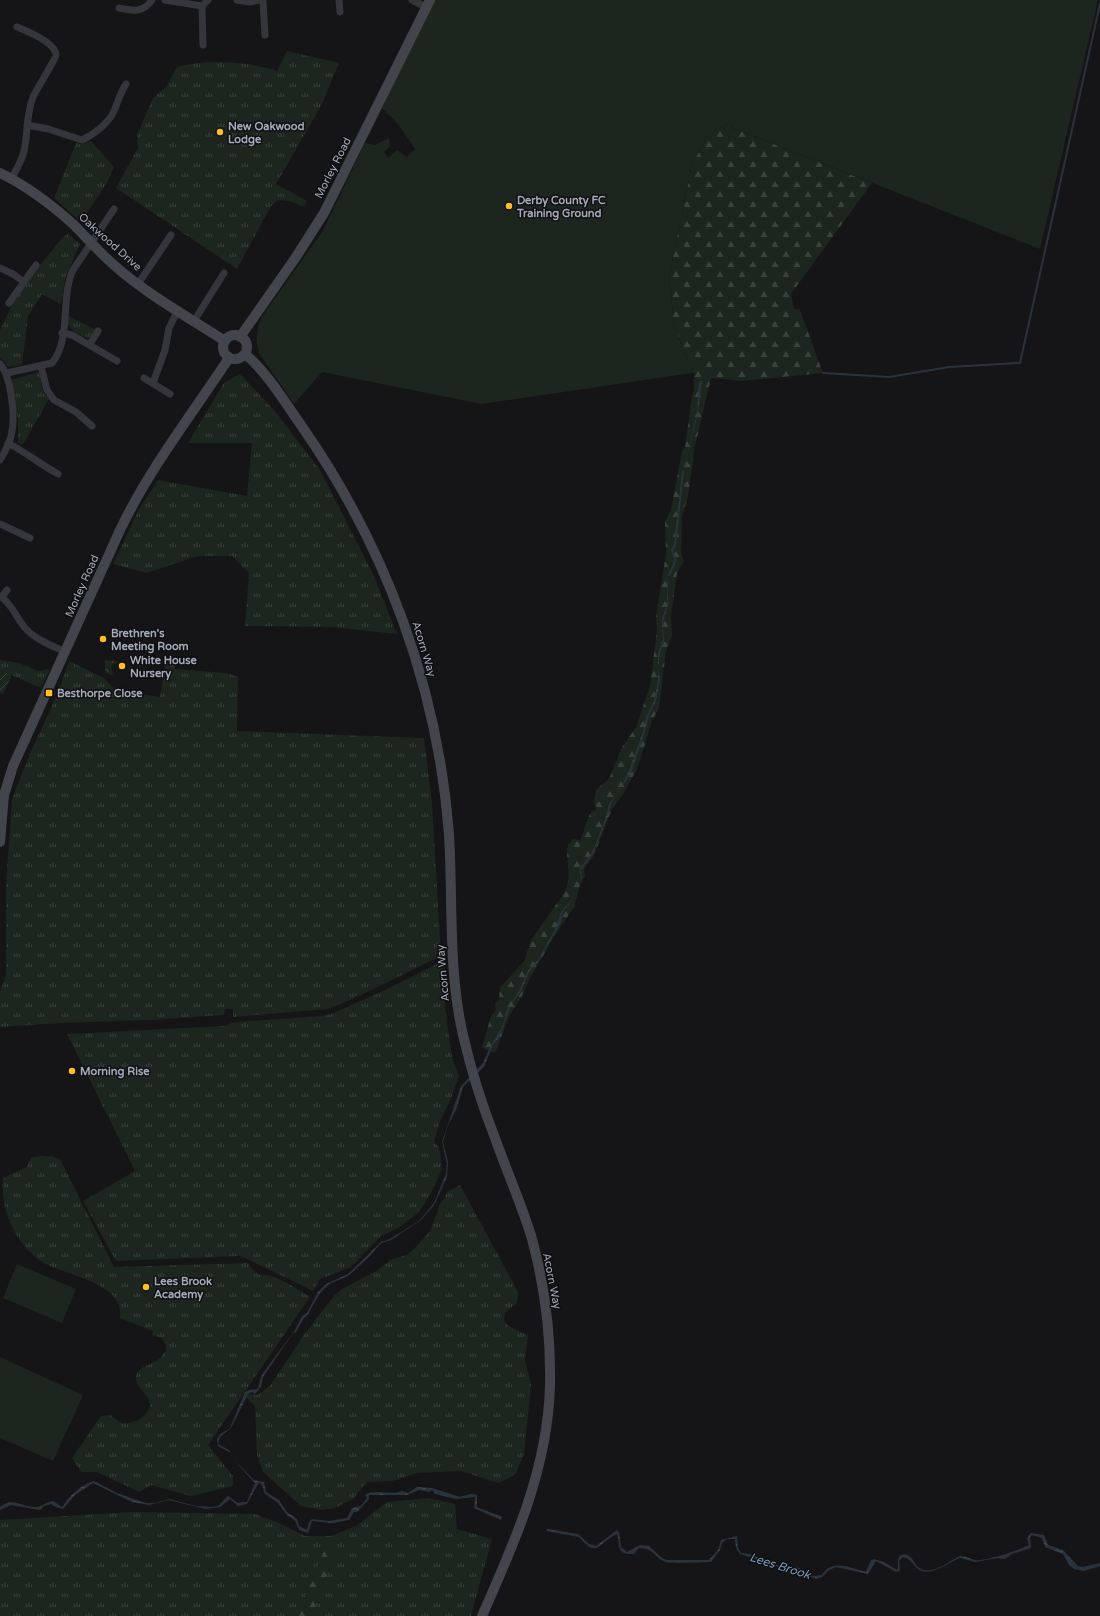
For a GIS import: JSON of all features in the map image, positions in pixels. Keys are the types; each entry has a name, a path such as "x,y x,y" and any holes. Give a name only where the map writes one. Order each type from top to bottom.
{"street":[{"path":"119,8 138,11 144,9 152,0"},
{"path":"165,0 202,6"},
{"path":"204,45 202,6 208,0"},
{"path":"237,0 250,2 260,0"},
{"path":"264,0 265,35"},
{"path":"339,0 340,12"},
{"path":"412,0 428,3"},
{"name":"Morley Road","path":"240,337 324,214 428,3"},
{"path":"11,179 24,150 27,125 33,98 43,76 56,58 54,49 42,39 17,27"},
{"path":"27,125 48,129 82,140 90,137 112,114 120,92 126,84"},
{"name":"Oakwood Drive","path":"0,173 51,206 74,225 91,244 116,267 138,284 225,341"},
{"path":"7,373 52,363 56,358 62,333 69,279 114,209"},
{"path":"138,284 171,236"},
{"path":"9,302 36,265"},
{"path":"0,268 13,274 24,282"},
{"path":"194,321 224,273"},
{"path":"153,383 165,350 169,328 178,310"},
{"path":"90,344 98,331"},
{"path":"62,333 72,335 90,344 117,361"},
{"path":"234,336 240,337 245,342 247,347 245,354 238,359 229,358 223,349 225,341 234,336"},
{"name":"Acorn Way","path":"245,354 253,361 289,408 320,453 348,500 379,559 412,646 433,725 444,794 448,834 453,955 457,999 462,1031 473,1077 532,1240 545,1299 549,1340 550,1383 547,1425 536,1483 522,1523 482,1616"},
{"name":"Morley Road","path":"0,842 4,791 13,766 132,506 164,454 229,358"},
{"path":"0,364 7,373 13,419 12,432 0,460"},
{"path":"41,366 47,390 54,400 76,412 92,426"},
{"path":"144,378 170,394"},
{"path":"8,443 58,474"},
{"path":"0,524 30,538"},
{"path":"7,590 1,596 8,602 29,631 42,641 66,652"}],"green space":[{"name":"Derby County FC Training Ground","path":"433,0 1098,0 1040,249 725,125 709,134 692,164 669,276 674,325 692,373 482,404 322,372 294,404 259,353 257,335 261,318 324,229 365,143 375,145 389,138 390,146 384,152 388,158 397,150 407,157 415,149 398,124 382,108"},
{"path":"287,51 339,63 321,106 276,184 307,201 303,207 290,201 278,200 271,206 237,269 116,188 138,148 137,135 153,98 166,87 177,67 189,64 227,62 253,65 277,71"},
{"path":"725,125 872,183 791,294 794,309 800,310 823,373 742,381 711,378 695,446 688,497 682,516 681,553 684,561 677,573 671,617 672,635 666,651 659,708 652,721 638,767 622,796 612,809 594,855 584,869 585,876 580,885 574,907 530,978 522,996 510,1015 495,1053 482,1048 491,1016 496,1010 495,1004 499,1000 500,988 524,961 531,940 565,892 569,877 567,854 568,845 573,839 580,840 590,814 592,811 596,810 594,801 596,790 609,779 621,749 636,727 650,686 657,630 656,616 666,554 665,522 671,509 682,451 685,447 694,390 694,373 692,373 674,325 669,276 692,164 709,134"},
{"path":"91,141 114,167 107,183 81,222 54,198 76,143 82,144"},
{"path":"68,234 80,244 65,279 61,304 42,294 28,316 22,365 9,367 0,357 0,330 14,301 28,280 63,237"},
{"path":"69,316 96,330 89,338 82,336 73,330 67,322"},
{"path":"39,372 43,392 49,399 25,441 22,444 18,443 18,421 11,380"},
{"path":"240,374 273,409 320,470 373,574 397,634 332,627 245,626 249,573 232,556 198,556 146,573 113,564 139,509 158,480 247,496 252,443 188,443 224,383"},
{"path":"0,660 19,663 38,671 50,669 41,688 0,670"},
{"path":"105,660 117,661 117,663 113,664 111,667 113,674 111,675 105,672"},
{"path":"166,660 175,662 175,669 226,673 238,677 237,731 424,738 432,803 441,956 357,997 354,995 355,998 327,1009 233,1017 233,1009 225,1009 224,1015 0,1027 0,992 6,974 6,885 12,799 29,756 57,695 69,661 104,678 115,690 160,697"},
{"path":"0,670 12,675 3,694 0,693"},
{"path":"445,960 444,990 447,1023 452,1057 459,1076 450,1101 440,1121 434,1142 439,1147 442,1169 430,1195 418,1213 400,1227 381,1236 351,1267 320,1279 313,1291 241,1256 116,1261 83,1201 135,1171 67,1034 225,1026 234,1022 322,1016 331,1014 385,990"},
{"path":"52,1156 60,1159 114,1267 248,1263 252,1269 259,1274 277,1278 310,1297 208,1445 233,1476 233,1486 191,1496 151,1485 139,1492 97,1472 81,1472 72,1458 101,1416 110,1415 120,1422 131,1423 140,1419 149,1410 150,1402 136,1381 136,1376 142,1368 158,1360 162,1356 166,1351 166,1345 161,1338 152,1335 153,1331 120,1318 119,1306 115,1298 107,1291 86,1279 44,1263 25,1247 18,1237 7,1214 4,1202 3,1178 27,1167 31,1157"},
{"path":"460,1185 518,1292 517,1303 505,1313 504,1321 508,1326 528,1335 525,1360 531,1384 530,1396 524,1454 516,1473 498,1483 461,1471 417,1473 392,1481 367,1482 353,1499 335,1508 322,1510 301,1506 263,1472 257,1455 255,1406 246,1397 248,1394 257,1395 270,1386 303,1336 334,1296 342,1289 378,1270 390,1260 406,1255 413,1250 430,1231 440,1205 448,1191"},
{"path":"17,1264 76,1289 62,1323 3,1298"},
{"path":"0,1357 83,1395 53,1461 0,1438"},
{"path":"428,1498 455,1504 457,1529 492,1539 471,1616 0,1616 0,1520 132,1512 255,1514 277,1522 305,1536 331,1536 356,1526 387,1502"},
{"path":"326,1547 333,1555 312,1616 296,1616"}],"water":[{"path":"702,380 698,412 683,473 697,413 699,384"},
{"path":"668,574 668,605 663,622 664,640 660,653 658,669 658,654 663,639 662,618 667,605"},
{"path":"658,669 660,679 656,701 649,715 631,773 621,789 643,732 646,717 654,702 658,680"},
{"path":"616,795 611,803 607,819 593,854 581,870 582,879 576,887 581,880 580,868 592,853 604,823 610,802"},
{"path":"574,890 571,902 564,910 560,924 537,963 529,972 521,991 511,1005 500,1036 493,1045 484,1067 463,1087 456,1110 448,1125 443,1142 448,1162 447,1177 434,1205 421,1220 391,1240 381,1243 369,1257 348,1276 329,1284 320,1293 307,1316 304,1318 296,1332 293,1333 263,1377 261,1387 255,1394 252,1392 248,1394 231,1428 220,1437 218,1444 229,1450 231,1453 218,1446 217,1439 218,1436 230,1428 245,1392 258,1389 261,1376 295,1330 302,1316 307,1313 318,1292 326,1284 348,1274 381,1242 390,1239 419,1221 434,1203 446,1174 447,1164 442,1142 461,1086 483,1063 492,1043 502,1028 507,1010 519,991 528,971 537,961 556,928 561,912 571,901"},
{"path":"233,1456 238,1464 254,1480 264,1482 266,1492 279,1500 287,1512 297,1519 299,1526 307,1530 309,1522 312,1519 329,1521 347,1518 352,1508 361,1506 367,1498 365,1495 369,1493 392,1493 402,1491 408,1493 417,1487 432,1488 460,1497 471,1494 477,1495 477,1507 502,1517 501,1520 474,1508 475,1497 456,1499 435,1494 432,1490 429,1492 419,1490 407,1495 369,1495 369,1499 357,1512 354,1512 349,1520 332,1523 312,1521 308,1533 299,1530 295,1521 287,1515 278,1503 264,1493 263,1487 259,1482 247,1504 238,1506 230,1499 220,1507 206,1509 168,1500 149,1505 132,1502 93,1483 75,1495 63,1509 51,1504 44,1506 40,1510 11,1505 0,1510 0,1507 13,1502 36,1507 53,1501 62,1507 76,1491 84,1485 94,1481 119,1494 146,1503 155,1503 169,1499 196,1506 212,1507 218,1506 228,1496 238,1503 247,1502 255,1483 239,1466"},
{"name":"Lees Brook","path":"547,1529 578,1534 589,1544 596,1546 617,1530 619,1532 621,1547 627,1552 640,1545 649,1546 662,1558 667,1560 709,1560 718,1550 721,1540 737,1536 738,1548 741,1553 749,1554 783,1567 797,1567 813,1576 822,1575 826,1570 836,1566 848,1567 866,1572 871,1560 874,1559 884,1562 897,1570 898,1559 904,1554 909,1556 918,1567 923,1570 940,1567 960,1556 980,1560 1018,1550 1029,1545 1027,1538 1031,1533 1044,1535 1048,1545 1063,1550 1078,1566 1083,1567 1100,1563 1100,1566 1084,1571 1074,1569 1069,1565 1063,1554 1045,1547 1042,1538 1032,1535 1030,1537 1031,1548 1012,1554 1005,1559 997,1558 975,1562 960,1558 934,1571 928,1572 918,1569 910,1560 903,1557 899,1561 900,1571 896,1572 876,1561 868,1574 836,1567 829,1570 822,1577 816,1579 799,1571 785,1569 740,1554 736,1548 735,1539 727,1539 722,1543 720,1550 711,1562 670,1563 662,1560 649,1550 645,1549 639,1548 634,1554 624,1553 621,1551 617,1534 595,1548 586,1544 579,1537 546,1531"}],"waterway":[{"path":"823,373 889,377 949,367 1020,363 1100,4"},
{"path":"669,575 675,559 672,550 675,545 683,471"}],"place":[{"name":"New Oakwood Lodge","path":"220,132"},
{"name":"Derby County FC Training Ground","path":"509,206"},
{"name":"Brethren's Meeting Room","path":"103,639"},
{"name":"White House Nursery","path":"122,666"},
{"name":"Besthorpe Close","path":"49,693"},
{"name":"Morning Rise","path":"72,1071"},
{"name":"Lees Brook Academy","path":"146,1287"}]}
